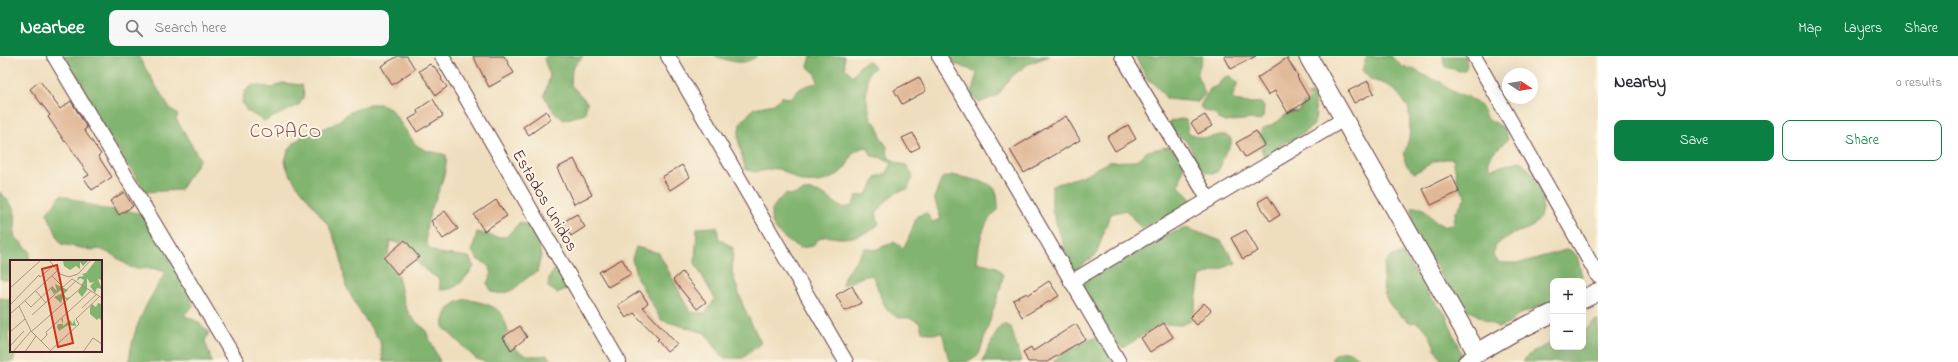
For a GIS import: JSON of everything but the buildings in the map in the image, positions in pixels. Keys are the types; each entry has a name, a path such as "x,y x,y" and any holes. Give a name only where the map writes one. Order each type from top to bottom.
{"street":[{"path":"54,56 237,362"},
{"name":"Estados Unidos","path":"442,56 619,362"},
{"path":"668,56 846,362"},
{"path":"939,56 1119,362"},
{"path":"1122,56 1209,200"},
{"path":"1308,56 1344,119 1471,358 1551,314"},
{"path":"1474,56 1598,276"},
{"path":"1071,282 1344,119"},
{"path":"1586,298 1598,292"}],"green space":[{"path":"58,56 138,56 168,106 178,115 176,119 200,159 180,190 146,192 75,87"},
{"path":"546,56 583,56 572,69 571,85 587,102 585,114 564,120 554,112 544,96 550,76 544,59"},
{"path":"715,56 757,56 747,61 736,62"},
{"path":"811,56 844,56 845,68 853,76 858,67 867,61 875,67 868,74 866,97 871,118 878,127 881,138 887,147 888,157 897,163 906,165 913,175 908,189 897,192 893,195 886,201 876,214 879,224 871,230 862,235 851,237 824,237 815,242 813,246 800,248 777,232 771,218 772,211 785,194 793,195 804,191 814,191 824,195 842,208 852,206 857,196 867,194 877,177 887,173 892,163 883,158 872,156 867,147 853,153 847,165 836,176 816,182 801,181 778,169 755,172 745,169 738,138 740,124 754,108 774,104 781,97 791,98 803,88 818,83 816,74 808,67"},
{"path":"949,56 1049,56 1028,64 1012,76 997,96 980,102 971,96 977,72 955,64"},
{"path":"1135,56 1203,56 1197,75 1205,94 1198,102 1167,99 1154,83 1148,80"},
{"path":"1367,56 1390,56 1403,67 1413,69 1431,79 1441,82 1448,89 1457,94 1467,96 1483,108 1486,118 1504,128 1508,138 1488,160 1491,169 1520,161 1537,182 1542,201 1542,210 1539,219 1533,226 1529,229 1513,234 1495,246 1493,256 1500,263 1520,263 1569,249 1577,256 1582,276 1578,278 1550,278 1550,302 1519,315 1507,325 1498,327 1463,307 1455,299 1413,228 1412,207 1422,207 1436,222 1445,227 1454,223 1456,212 1466,196 1459,188 1453,159 1436,161 1414,173 1406,164 1404,156 1409,138 1408,107 1398,93 1392,88 1371,79 1362,70"},
{"path":"1443,56 1465,56 1467,65 1465,70 1460,71 1445,67"},
{"path":"1230,76 1238,83 1232,98 1238,102 1261,103 1264,107 1263,118 1258,121 1251,119 1225,122 1220,120 1213,113 1203,110 1200,106 1210,89 1219,85 1224,78"},
{"path":"282,83 302,85 304,95 299,105 265,121 247,111 242,102 245,91 253,85 273,88"},
{"path":"1309,94 1314,95 1316,116 1313,126 1281,145 1272,157 1263,155 1259,135 1263,129 1277,122 1289,112 1299,111"},
{"path":"369,104 380,104 390,108 416,145 425,150 446,155 446,167 443,179 427,224 426,236 428,248 438,253 469,257 474,267 456,286 446,290 440,290 439,279 423,268 410,249 390,241 388,253 391,263 397,272 404,303 409,314 425,329 440,362 383,362 380,341 362,315 346,286 340,254 329,226 295,182 288,171 285,161 288,151 295,142 303,136 333,125 350,112"},
{"path":"1181,119 1186,120 1188,132 1196,136 1205,138 1221,135 1229,136 1231,139 1231,144 1224,155 1220,168 1217,172 1210,173 1200,168 1187,142 1174,133 1168,126 1171,121"},
{"path":"1167,147 1186,155 1179,186 1195,204 1141,228 1126,210 1110,214 1096,255 1072,272 1052,210 1052,186 1087,174 1108,162 1135,161 1148,151"},
{"path":"952,175 991,185 995,190 998,202 998,210 988,221 982,233 977,262 997,267 1003,275 1001,286 979,354 967,362 951,362 942,333 932,334 922,331 919,322 910,318 900,318 887,309 872,275 842,285 845,275 865,248 875,250 894,242 903,248 908,240 917,216 927,213 932,222 941,219 934,198 942,178"},
{"path":"0,192 13,207 15,216 14,236 30,251 29,260 10,260 10,281 0,279"},
{"path":"61,195 102,209 124,210 143,214 181,267 193,306 184,315 198,322 209,332 205,341 212,362 129,362 137,325 147,304 166,272 152,268 140,269 130,267 113,255 100,249 92,250 61,244 47,213"},
{"path":"520,222 529,226 539,246 541,256 537,272 506,293 492,292 487,283 492,273 487,264 478,260 472,251 477,232 496,237 506,237"},
{"path":"717,227 719,239 733,248 732,272 743,306 761,343 743,358 723,358 705,333 661,320 637,278 632,259 636,247 659,253 690,312 706,313 715,299 695,263 697,228"},
{"path":"1187,228 1221,241 1236,263 1200,277 1193,320 1181,325 1160,324 1123,348 1108,336 1100,311 1083,297 1082,274 1147,241"},
{"path":"1403,254 1431,297 1445,313 1461,353 1459,362 1443,362 1425,329 1421,325 1415,322 1411,323 1402,317 1395,311 1386,298 1383,283 1385,263 1393,256"},
{"path":"565,268 569,277 568,288 557,293 548,287 549,278 555,269"},
{"path":"0,298 10,300 10,332 8,335 10,352 14,352 15,355 13,362 0,362"},
{"path":"467,299 493,307 502,315 511,340 521,353 532,356 547,355 552,362 484,362 475,358 443,327 445,316 449,308 456,303"},
{"path":"1596,320 1598,320 1598,362 1523,362 1527,356 1550,343 1550,350 1586,350 1586,329"},
{"path":"1003,324 1011,327 1021,362 982,362 997,331"},
{"path":"1096,337 1115,362 1053,362 1067,351"},
{"path":"1346,351 1350,352 1363,362 1331,362 1336,354"}],"district":[{"name":"COPACO","path":"286,130"}]}
